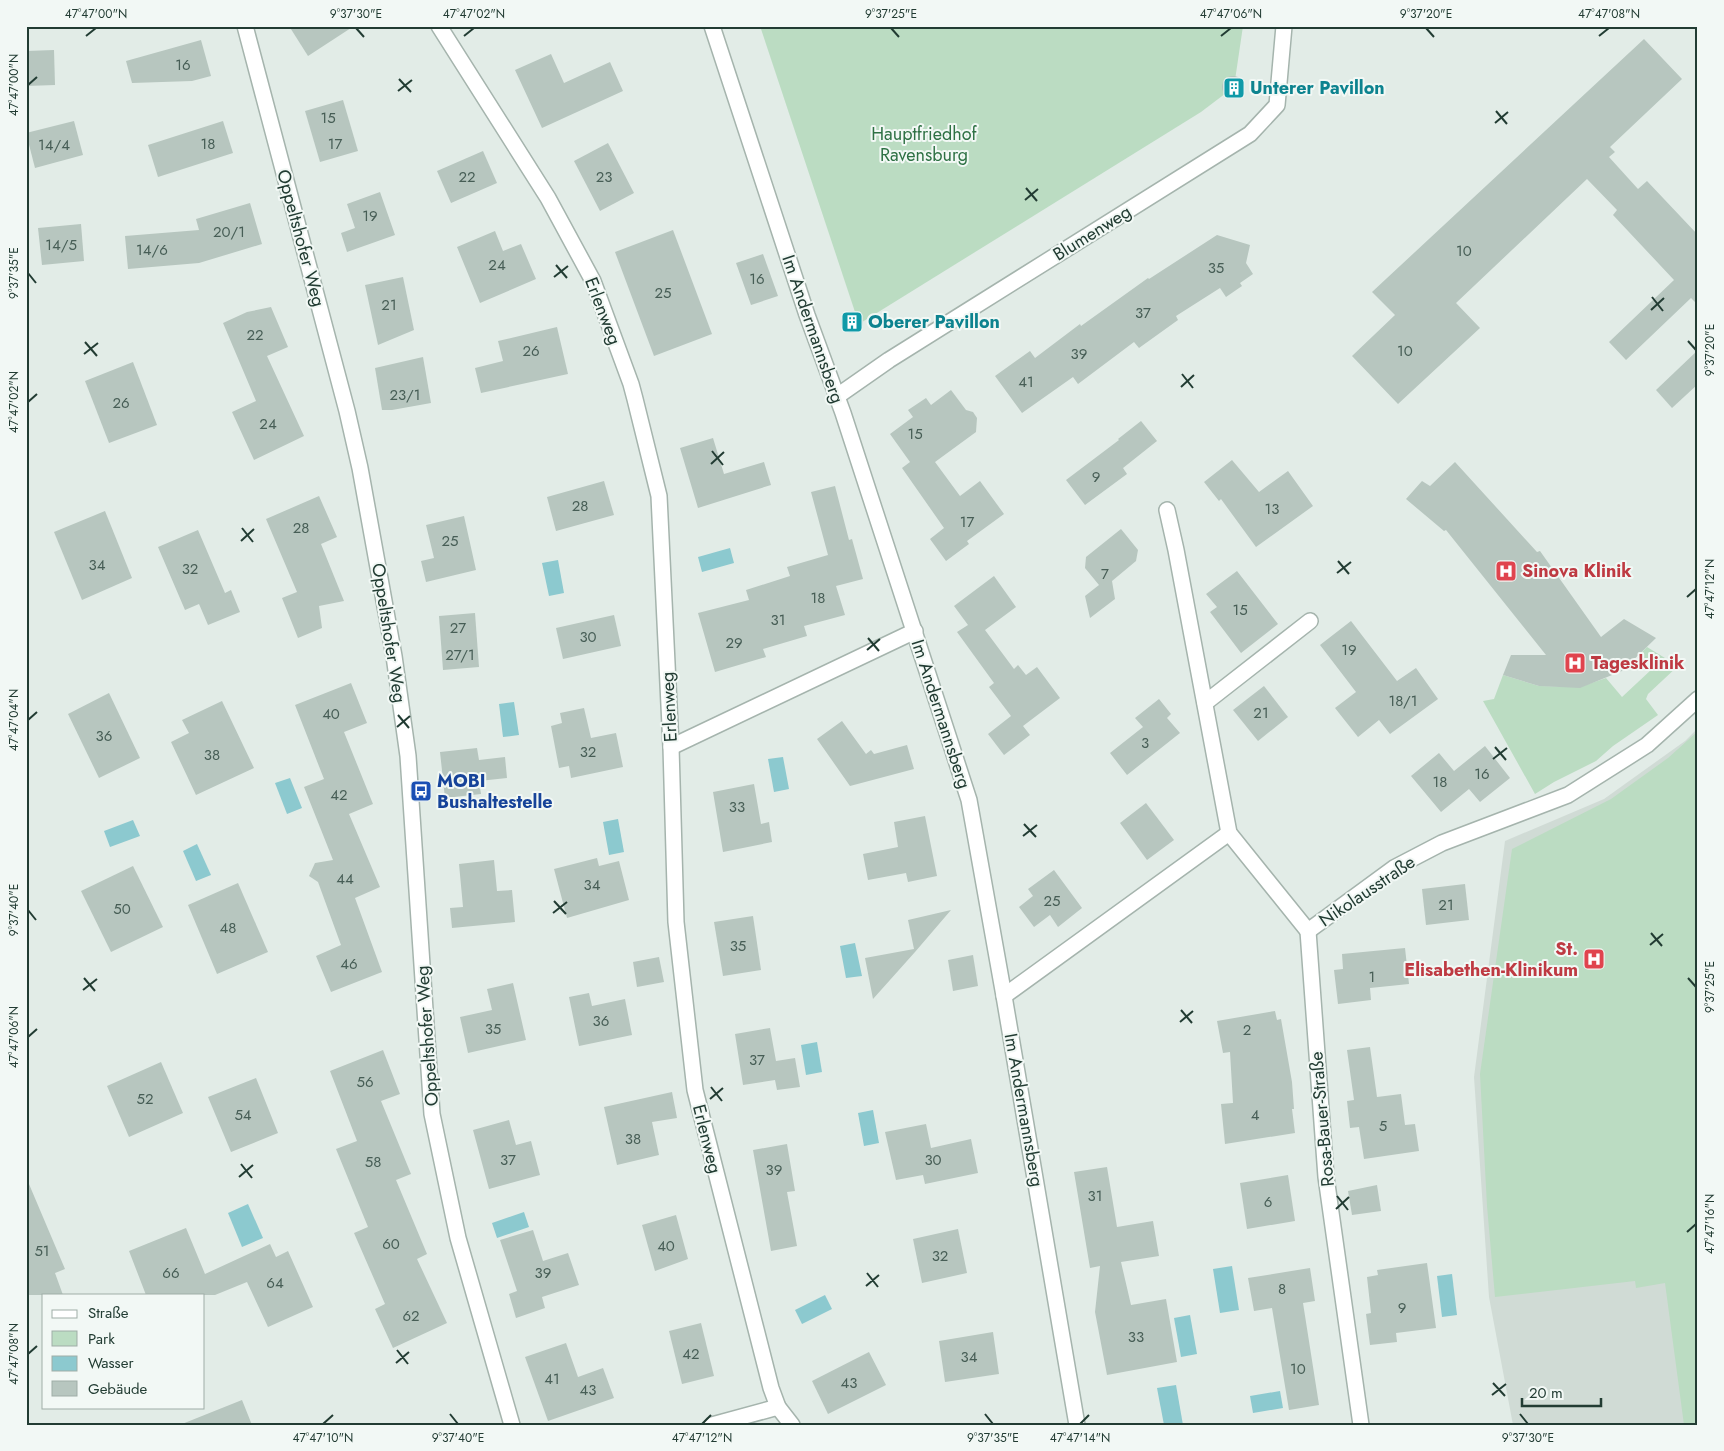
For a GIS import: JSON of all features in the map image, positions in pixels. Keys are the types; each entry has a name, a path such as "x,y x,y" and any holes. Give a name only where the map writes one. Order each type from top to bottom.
{"street":[{"name":"Oppeltshofer Weg","path":"245,26 345,401 360,468 394,656 408,756 432,1114 458,1238 512,1425"},
{"name":"Erlenweg","path":"439,26 548,198 593,281 631,384 659,496 671,748 676,922 695,1090 771,1388 778,1407 792,1425"},
{"name":"Im Andermannsberg","path":"712,26 836,397 843,413 915,631 968,800 1004,996 1076,1425"},
{"name":"Blumenweg","path":"836,397 889,360 1250,134 1277,105 1284,26"},
{"path":"1004,996 1229,833 1206,703 1167,510"},
{"path":"1206,703 1310,621"},
{"path":"671,748 915,631"},
{"name":"Nikolausstraße","path":"1229,833 1308,932 1394,868 1442,843 1568,796 1647,745 1698,699"},
{"name":"Rosa-Bauer-Straße","path":"1308,932 1326,1177 1361,1425"},
{"path":"712,1425 778,1407"}],"shaded area":[{"name":"St. Elisabethen-Klinikum","path":"1698,728 1698,1425 1513,1425 1489,1297 1474,1077 1505,841 1604,799 1685,741"}],"green space":[{"name":"Hauptfriedhof Ravensburg","path":"760,26 1243,26 1234,87 1201,112 859,324"},
{"path":"1647,647 1678,666 1648,694 1646,699 1658,715 1613,746 1596,761 1554,782 1535,794 1483,701 1494,699 1503,675 1539,686 1580,687 1606,678 1622,697 1652,669 1640,654"},
{"name":"St. Elisabethen-Klinikum","path":"1698,731 1698,1425 1684,1425 1665,1283 1636,1288 1635,1281 1495,1297 1487,1206 1480,1074 1512,849 1611,799 1668,758"}],"water":[{"path":"730,548 734,563 702,572 698,557"},
{"path":"558,560 564,593 549,596 542,563"},
{"path":"514,702 519,735 503,737 499,704"},
{"path":"783,757 789,789 774,792 768,759"},
{"path":"290,778 302,808 287,814 275,783"},
{"path":"618,819 624,852 609,855 603,822"},
{"path":"133,820 140,836 110,847 104,831"},
{"path":"197,844 211,875 196,881 183,851"},
{"path":"855,943 862,976 846,978 840,946"},
{"path":"817,1042 822,1072 806,1075 801,1045"},
{"path":"873,1110 879,1143 864,1146 858,1113"},
{"path":"248,1204 263,1238 242,1247 228,1213"},
{"path":"524,1212 529,1227 497,1238 492,1223"},
{"path":"1232,1266 1239,1310 1220,1313 1213,1269"},
{"path":"1452,1274 1457,1315 1442,1317 1437,1276"},
{"path":"825,1295 832,1309 802,1324 795,1310"},
{"path":"1190,1315 1197,1354 1181,1357 1174,1318"},
{"path":"1176,1385 1183,1425 1164,1425 1157,1388"},
{"path":"1280,1391 1283,1408 1253,1413 1250,1396"}],"building":[{"path":"289,26 354,26 308,56"},
{"path":"1644,39 1682,79 1610,147 1615,152 1609,157 1638,189 1647,181 1698,235 1698,305 1691,298 1626,360 1609,342 1674,280 1613,215 1617,210 1587,179 1456,303 1480,328 1398,404 1352,356 1395,315 1372,292"},
{"path":"201,40 211,76 192,81 132,83 126,61"},
{"path":"54,50 55,85 26,86 26,51"},
{"path":"551,54 564,83 610,62 623,91 542,128 515,70"},
{"name":"Unterer Pavillon","path":"1233,76 1241,79 1244,87 1241,95 1233,98 1225,95 1222,87 1225,79"},
{"path":"343,100 358,151 320,162 305,111"},
{"path":"74,121 83,155 35,168 26,133"},
{"path":"223,121 233,153 158,177 148,145"},
{"path":"608,143 634,193 600,211 574,161"},
{"path":"483,151 497,183 451,203 437,171"},
{"path":"380,192 395,235 347,252 341,233 355,228 347,204"},
{"path":"250,203 262,244 199,263 128,269 125,236 199,230 196,219"},
{"path":"81,224 84,261 42,265 38,228"},
{"path":"673,230 712,334 654,356 615,252"},
{"path":"495,231 503,251 521,244 536,279 480,303 457,247"},
{"path":"1217,235 1250,245 1246,263 1253,274 1240,283 1242,286 1226,297 1220,288 1176,316 1178,320 1139,348 1134,342 1078,384 1073,377 1022,413 995,376 1030,351 1035,358 1080,324 1081,326 1148,278"},
{"path":"763,254 778,296 751,305 736,263"},
{"path":"403,277 414,330 378,345 365,285"},
{"path":"271,307 288,347 267,356 304,436 254,460 232,412 256,401 223,323 247,312"},
{"name":"Oberer Pavillon","path":"852,311 860,314 863,322 860,330 852,333 844,330 841,322 844,314"},
{"path":"557,327 568,374 481,393 475,368 503,361 498,341"},
{"path":"1698,350 1698,384 1672,408 1656,390"},
{"path":"423,357 431,403 382,410 375,368"},
{"path":"133,362 157,425 109,443 85,381"},
{"path":"951,390 966,410 973,412 977,418 976,432 935,462 960,496 980,481 1004,514 967,541 969,544 946,561 930,539 944,528 902,468 910,462 890,434 913,417 908,410 926,398 931,405"},
{"path":"1141,421 1157,441 1123,468 1127,474 1085,505 1066,480"},
{"path":"713,438 724,474 764,462 771,485 698,508 680,448"},
{"path":"1232,460 1259,492 1288,471 1313,506 1256,547 1221,499 1219,501 1204,482"},
{"path":"1455,462 1537,552 1540,551 1601,637 1624,619 1656,638 1622,671 1580,688 1539,686 1503,675 1511,655 1546,655 1446,530 1444,531 1406,499 1422,481 1430,486"},
{"path":"604,481 614,515 556,531 547,497"},
{"path":"835,486 849,540 852,539 863,579 836,586 845,615 804,626 807,636 763,649 766,657 715,672 698,613 749,600 746,590 790,576 787,567 828,555 811,492"},
{"path":"319,496 337,537 321,544 344,601 319,606 322,628 298,638 282,598 297,592 266,519"},
{"path":"105,511 132,578 82,600 54,532"},
{"path":"464,516 476,570 426,582 421,561 434,558 426,525"},
{"path":"1121,529 1138,550 1136,561 1112,581 1115,599 1090,618 1085,596 1099,585 1085,568 1086,557"},
{"path":"198,530 225,593 231,590 240,612 208,625 199,604 185,610 158,547"},
{"path":"1237,571 1278,624 1241,653 1210,612 1217,607 1206,594"},
{"path":"994,576 1016,607 985,630 1014,669 1018,665 1026,675 1037,667 1060,698 1023,726 1030,735 1004,755 988,734 1011,716 989,687 994,683 957,632 968,625 954,606"},
{"path":"475,613 479,667 443,670 439,616"},
{"path":"614,615 621,646 563,659 556,628"},
{"path":"1351,621 1397,681 1416,668 1438,699 1390,734 1379,720 1358,737 1335,708 1356,692 1320,645"},
{"path":"351,683 367,723 344,732 373,804 349,814 380,887 355,898 382,972 331,992 316,956 341,945 318,882 309,876 315,863 333,860 304,787 324,779 295,705"},
{"path":"1264,686 1288,717 1258,741 1233,710"},
{"path":"109,693 140,758 99,778 68,714"},
{"path":"1159,699 1171,714 1167,718 1180,733 1127,775 1110,753 1143,727 1135,718"},
{"path":"222,701 254,768 196,795 171,742 189,733 182,720"},
{"path":"584,708 591,738 616,733 623,767 571,778 569,766 559,768 551,726 562,723 560,713"},
{"path":"842,721 866,754 871,750 874,754 907,745 914,769 850,786 817,739"},
{"path":"1485,746 1510,778 1480,802 1469,789 1441,812 1411,776 1439,753 1454,771"},
{"path":"477,748 479,760 505,757 507,778 479,781 481,794 445,798 440,752"},
{"path":"754,784 761,824 769,822 772,842 723,852 713,792"},
{"path":"1146,803 1174,840 1147,860 1120,823"},
{"path":"925,816 937,876 908,882 906,873 868,880 863,854 898,847 894,822"},
{"path":"597,858 599,866 619,861 629,900 567,918 554,869"},
{"path":"494,860 497,891 512,890 515,922 452,928 450,908 463,907 459,864"},
{"path":"133,866 163,927 111,952 81,891"},
{"path":"1054,870 1082,908 1058,927 1050,915 1034,927 1019,907 1033,896 1028,889"},
{"path":"238,883 268,952 217,974 188,905"},
{"path":"1465,884 1469,920 1426,925 1422,889"},
{"path":"951,910 873,999 865,958 914,949 908,920"},
{"path":"753,916 761,970 723,976 714,922"},
{"path":"1405,948 1409,984 1370,988 1371,1000 1338,1004 1334,970 1343,969 1342,954"},
{"path":"973,955 978,986 953,991 948,960"},
{"path":"659,957 664,982 637,987 633,962"},
{"path":"513,983 526,1040 468,1053 460,1017 492,1010 487,989"},
{"path":"589,993 592,1006 625,999 632,1035 579,1046 569,997"},
{"path":"1275,1011 1277,1020 1281,1019 1292,1082 1294,1109 1292,1109 1295,1133 1225,1144 1221,1104 1233,1103 1230,1052 1223,1053 1217,1021"},
{"path":"770,1028 776,1061 795,1058 800,1087 777,1090 775,1080 743,1085 735,1034"},
{"path":"1370,1047 1377,1097 1401,1094 1405,1125 1415,1124 1419,1151 1364,1159 1359,1127 1350,1128 1347,1101 1354,1100 1347,1050"},
{"path":"383,1050 400,1094 381,1101 411,1174 396,1180 427,1254 417,1259 447,1323 393,1348 375,1309 385,1304 354,1233 368,1227 336,1149 357,1141 330,1071"},
{"path":"161,1062 183,1113 129,1137 107,1086"},
{"path":"256,1078 278,1133 231,1152 208,1097"},
{"path":"672,1092 677,1118 652,1122 659,1155 617,1165 604,1107"},
{"path":"509,1120 516,1145 531,1141 540,1175 489,1189 473,1130"},
{"path":"926,1124 931,1148 971,1139 978,1173 925,1184 923,1175 896,1180 885,1132"},
{"path":"787,1144 795,1191 787,1192 797,1246 771,1251 753,1150"},
{"path":"1107,1167 1117,1227 1153,1221 1159,1256 1121,1262 1131,1305 1166,1299 1177,1362 1107,1375 1095,1312 1100,1266 1090,1268 1074,1172"},
{"path":"1288,1175 1295,1221 1247,1229 1240,1183"},
{"path":"26,1177 65,1269 55,1273 63,1294 26,1295"},
{"path":"1377,1185 1381,1211 1352,1215 1348,1191"},
{"path":"676,1215 688,1259 655,1271 642,1225"},
{"path":"186,1228 205,1274 270,1244 276,1257 288,1251 313,1307 268,1327 247,1282 215,1295 146,1294 129,1251"},
{"path":"958,1229 967,1273 922,1283 913,1239"},
{"path":"533,1230 543,1261 568,1253 579,1285 542,1297 545,1308 516,1318 509,1294 517,1291 500,1240"},
{"path":"1427,1263 1436,1328 1396,1333 1397,1342 1370,1345 1366,1314 1371,1313 1367,1277 1378,1275 1377,1270"},
{"path":"1310,1268 1315,1301 1303,1303 1319,1405 1289,1410 1272,1308 1254,1311 1248,1278"},
{"path":"701,1323 714,1376 682,1384 669,1331"},
{"path":"993,1332 999,1374 945,1382 939,1341"},
{"path":"566,1343 578,1377 603,1368 614,1398 548,1421 525,1357"},
{"path":"869,1352 886,1385 828,1414 812,1381"},
{"path":"242,1400 252,1425 182,1425 182,1424"}],"place":[{"name":"Unterer Pavillon","path":"1234,88"},
{"name":"Oberer Pavillon","path":"852,322"},
{"name":"Sinova Klinik","path":"1506,571"},
{"name":"Tagesklinik","path":"1575,663"},
{"name":"MOBI Bushaltestelle","path":"421,791"},
{"name":"St. Elisabethen-Klinikum","path":"1594,959"}]}
